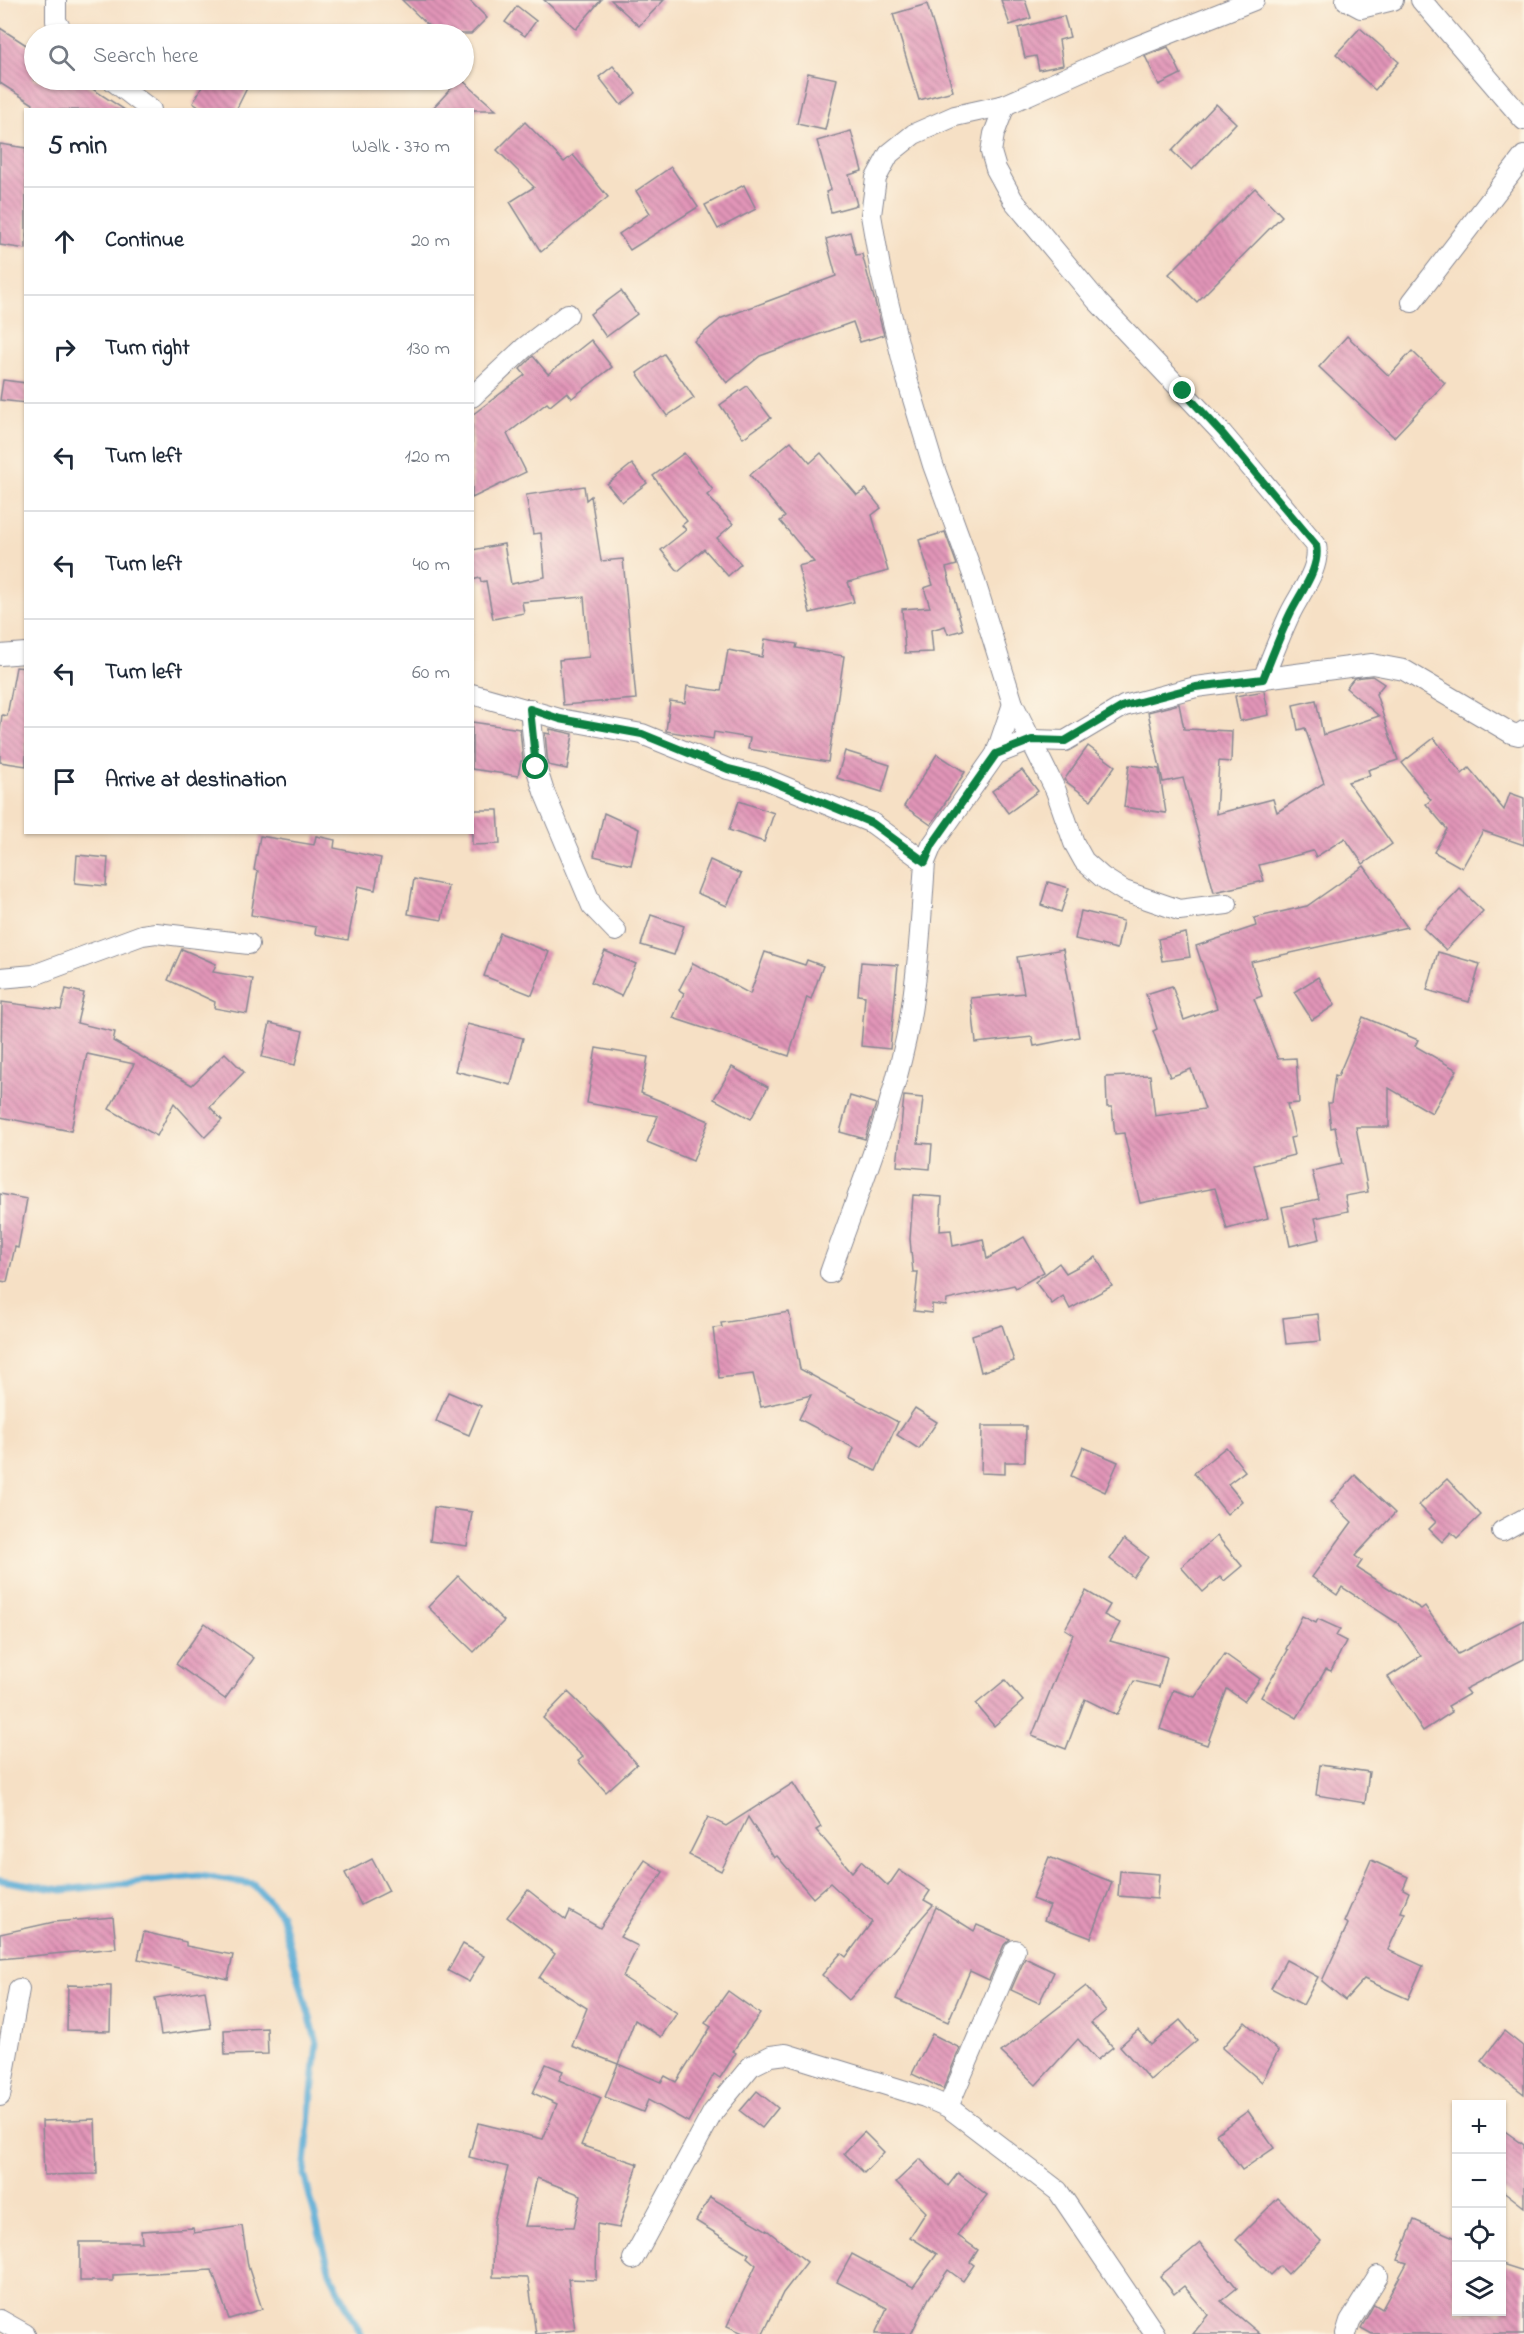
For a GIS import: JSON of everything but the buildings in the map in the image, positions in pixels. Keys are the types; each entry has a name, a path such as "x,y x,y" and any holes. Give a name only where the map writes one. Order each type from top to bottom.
{"street":[{"path":"56,0 58,24"},
{"path":"1227,904 1179,910 1124,891 1102,878 1084,861 1074,843 1056,791 1013,704 972,572 919,420 881,273 871,215 876,178 890,154 914,134 955,116 1005,105 1133,48 1254,0"},
{"path":"1346,0 1361,8 1393,0"},
{"path":"1421,0 1524,120"},
{"path":"125,90 148,108"},
{"path":"1005,105 994,134 991,152 996,169 1013,200 1096,301 1221,432 1316,545 1316,560 1310,578 1290,614 1263,679"},
{"path":"1412,302 1524,156"},
{"path":"474,395 524,348 568,314"},
{"path":"0,655 24,653"},
{"path":"996,754 1032,740 1065,741 1124,706 1196,687 1372,664 1389,665 1432,685 1514,735 1524,731"},
{"path":"474,695 560,719 642,734 728,769 761,777 872,823 925,862"},
{"path":"830,1273 889,1107 906,1038 914,991 925,862 932,845 996,754 1013,704"},
{"path":"530,709 536,767 544,792 592,906 616,931"},
{"path":"0,978 34,975 142,935 156,933 249,944"},
{"path":"1502,1531 1524,1520"},
{"path":"948,2108 1015,1950"},
{"path":"0,2096 19,1989"},
{"path":"633,2259 713,2112 751,2066 771,2056 786,2054 948,2108 1058,2191 1155,2334"},
{"path":"1346,2334 1350,2321 1378,2276"},
{"path":"0,2320 25,2334"}],"waterway":[{"path":"0,1880 62,1890 199,1876 253,1884 281,1914 317,2043 304,2174 330,2273 361,2334"}],"route":[{"path":"536,767 530,709 560,719 642,734 728,769 761,777 872,823 925,862 932,845 996,754 1032,740 1065,741 1124,706 1196,687 1263,679 1290,614 1310,578 1316,560 1316,545 1221,432 1183,391"}]}
